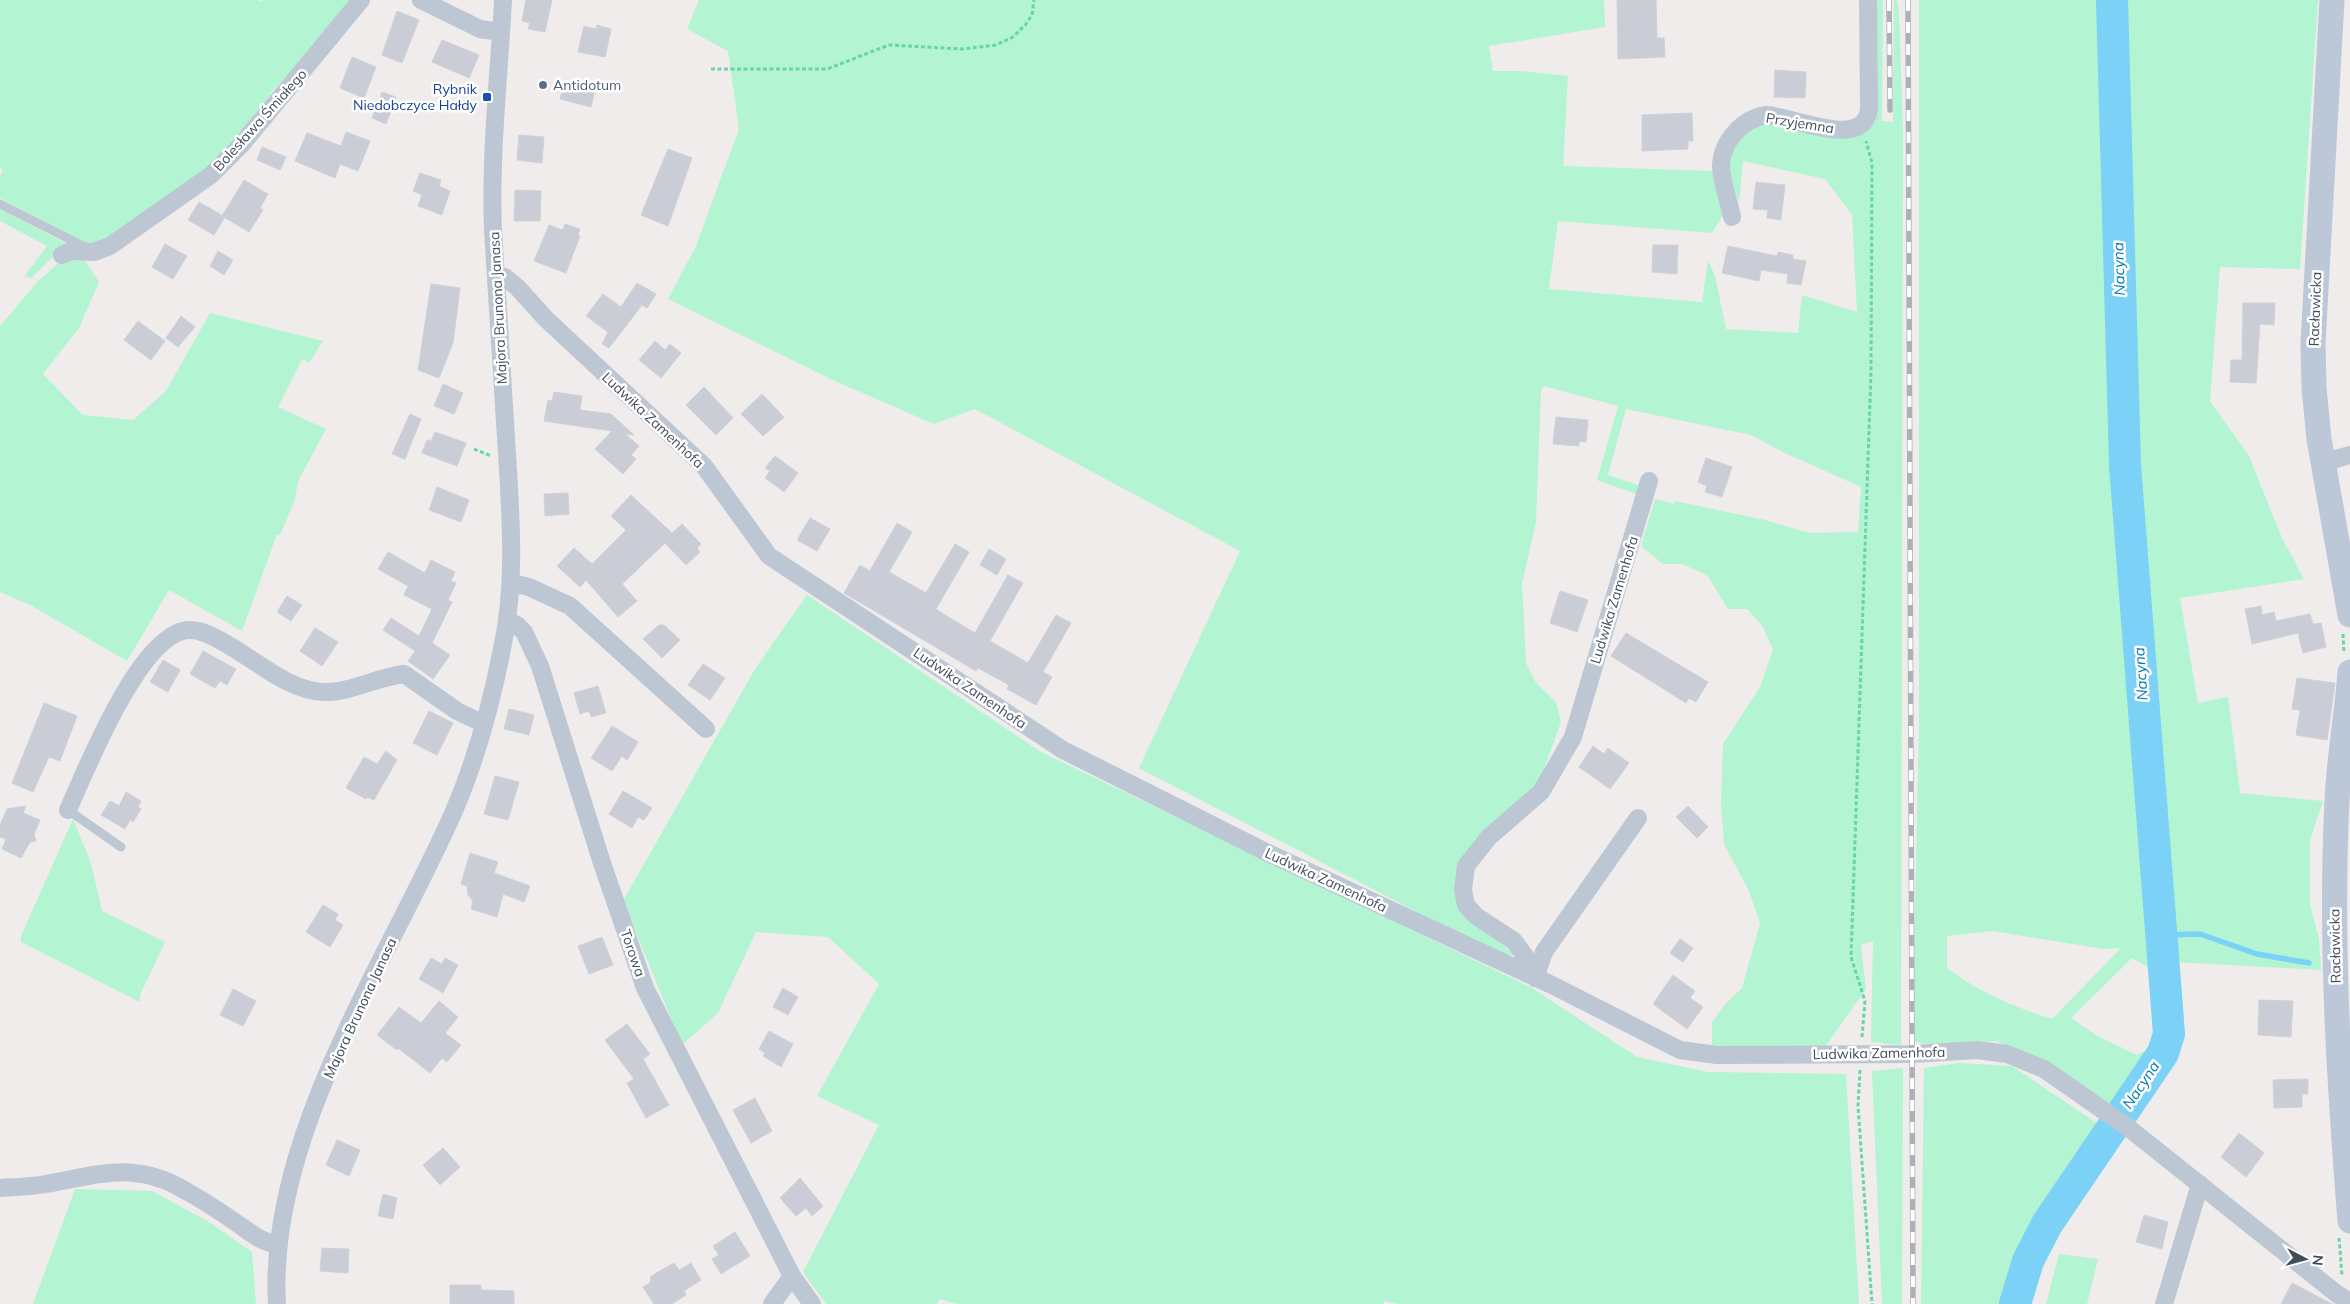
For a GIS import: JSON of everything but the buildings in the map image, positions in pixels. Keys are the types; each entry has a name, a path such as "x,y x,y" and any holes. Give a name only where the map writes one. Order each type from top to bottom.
{"street":[{"name":"Bolesława Śmiałego","path":"62,255 71,251 94,252 110,246 211,175 242,145 274,108 361,0"},
{"path":"421,0 480,29 501,32"},
{"name":"Majora Brunona Janasa","path":"277,1304 278,1245 289,1188 319,1095 454,812 484,724 508,621 512,584 512,541 496,274 493,188 502,0"},
{"path":"1857,128 1866,120 1869,108 1868,0"},
{"name":"Racławicka","path":"2332,0 2313,343 2316,415 2322,462 2346,576 2350,615"},
{"name":"Przyjemna","path":"1732,217 1722,168 1726,147 1731,137 1740,127 1754,119 1770,115 1844,130 1857,128"},
{"name":"Ludwika Zamenhofa","path":"496,274 505,277 518,288 546,319 704,466 769,556 1063,750 1268,853 1534,978 1680,1050 1717,1055 1861,1054 1977,1050 2007,1054 2044,1069 2130,1129 2337,1294 2350,1302"},
{"path":"2322,462 2350,455"},
{"name":"Ludwika Zamenhofa","path":"1534,978 1524,956 1514,941 1476,916 1466,905 1463,890 1466,866 1489,837 1541,792 1573,737 1649,481"},
{"path":"512,584 530,586 570,606 706,729"},
{"name":"Torowa","path":"508,621 517,625 524,632 540,666 605,872 645,988 792,1276 812,1304"},
{"path":"68,810 132,679 158,647 170,636 180,632 198,632 223,642 290,682 309,690 324,692 339,690 404,674 457,711 484,724"},
{"name":"Racławicka","path":"2350,672 2337,797 2334,930 2337,1022 2350,1221"},
{"path":"1534,978 1544,952 1638,818"},
{"path":"0,1188 45,1184 94,1174 128,1171 159,1178 185,1189 253,1236 266,1243 278,1245"},
{"path":"2164,1304 2200,1184"},
{"path":"772,1304 792,1276"}],"lane":[{"path":"0,204 94,252"},
{"path":"68,810 121,847"}],"path":[{"path":"711,69 827,68 889,45 962,49 996,45 1013,38 1026,24 1032,15 1034,0"},
{"path":"1857,128 1866,141 1872,163 1871,372 1851,957 1865,1001 1858,1106 1872,1304"},
{"path":"474,449 497,456"}],"green space":[{"path":"0,0 258,0 262,2 263,0 354,0 320,43 273,90 250,125 214,163 127,229 90,246 0,198 0,176 3,170 0,168"},
{"path":"699,0 1604,0 1605,27 1489,46 1493,71 1521,71 1568,76 1563,166 1713,171 1723,215 1712,233 1558,221 1549,289 1702,302 1708,260 1715,276 1726,329 1798,333 1802,295 1857,312 1852,215 1825,179 1743,161 1739,202 1727,173 1732,147 1737,139 1765,121 1850,138 1867,128 1871,0 1883,0 1882,121 1893,122 1894,0 1897,0 1903,129 1901,1045 1871,1042 1873,941 1861,945 1866,989 1825,1047 1712,1049 1712,1022 1727,1002 1742,988 1760,923 1749,891 1724,844 1721,803 1723,744 1760,687 1773,649 1762,626 1747,609 1728,609 1707,575 1682,564 1663,564 1641,546 1655,499 1674,504 1675,501 1765,520 1809,533 1858,532 1861,487 1783,452 1751,435 1626,409 1608,475 1641,486 1639,495 1597,480 1618,406 1544,386 1541,389 1536,522 1522,584 1526,663 1536,683 1556,702 1561,722 1536,791 1461,859 1454,894 1494,937 1516,955 1502,956 1415,917 1417,912 1139,768 1240,551 975,409 934,424 837,382 668,299 696,246 739,129 728,51 687,29"},
{"path":"1919,0 2106,0 2120,458 2164,1010 2164,1038 2152,1046 2157,1033 2155,971 2132,958 2071,1018 2096,1035 2137,1055 2162,1043 2118,1110 2062,1071 1996,1041 1942,1047 1912,1041 1919,726","holes":["1992,931 2104,949 2121,948 2052,1019 1997,998 1959,977 1947,968 1947,936"]},
{"path":"2117,0 2318,0 2300,269 2220,267 2210,401 2249,456 2282,538 2304,579 2180,598 2198,703 2228,697 2240,793 2323,801 2310,840 2310,904 2319,939 2321,970 2174,962 2168,929 2132,439"},
{"path":"0,209 71,246 61,249 31,278 24,277 47,246 0,221"},
{"path":"64,258 84,259 99,282 79,328 43,374 83,415 133,420 166,391 210,313 323,341 309,363 302,359 278,407 326,429 298,481 295,500 280,535 277,534 242,631 169,590 127,661 32,606 0,592 0,326 38,281"},
{"path":"807,595 1041,752 1532,988 1637,1057 1708,1072 1846,1074 1859,1304 1397,1304 1385,1301 1383,1304 957,1304 940,1299 936,1304 826,1304 803,1272 879,1125 817,1096 879,984 828,937 756,932 718,1013 682,1045 623,901 755,669"},
{"path":"73,819 91,863 102,911 165,942 140,995 140,1002 21,942 21,936"},
{"path":"1959,1063 2012,1066 2101,1126 2054,1187 2024,1236 2016,1253 2020,1257 2007,1304 1921,1304 1924,1068"},
{"path":"1903,1068 1902,1304 1882,1304 1872,1071"},
{"path":"75,1189 152,1191 209,1222 252,1252 256,1304 33,1304"},
{"path":"2059,1254 2098,1259 2087,1304 2046,1304"}],"waterway":[{"name":"Nacyna","path":"2015,1304 2028,1261 2047,1224 2163,1053 2169,1034 2125,465 2112,0"},
{"path":"2162,935 2200,934 2257,954 2309,963"}],"railway":[{"path":"1889,0 1890,110"},
{"path":"1908,0 1913,1304"}],"place":[{"name":"Antidotum","path":"543,85"},
{"name":"Rybnik Niedobczyce Hałdy","path":"487,97"}]}
